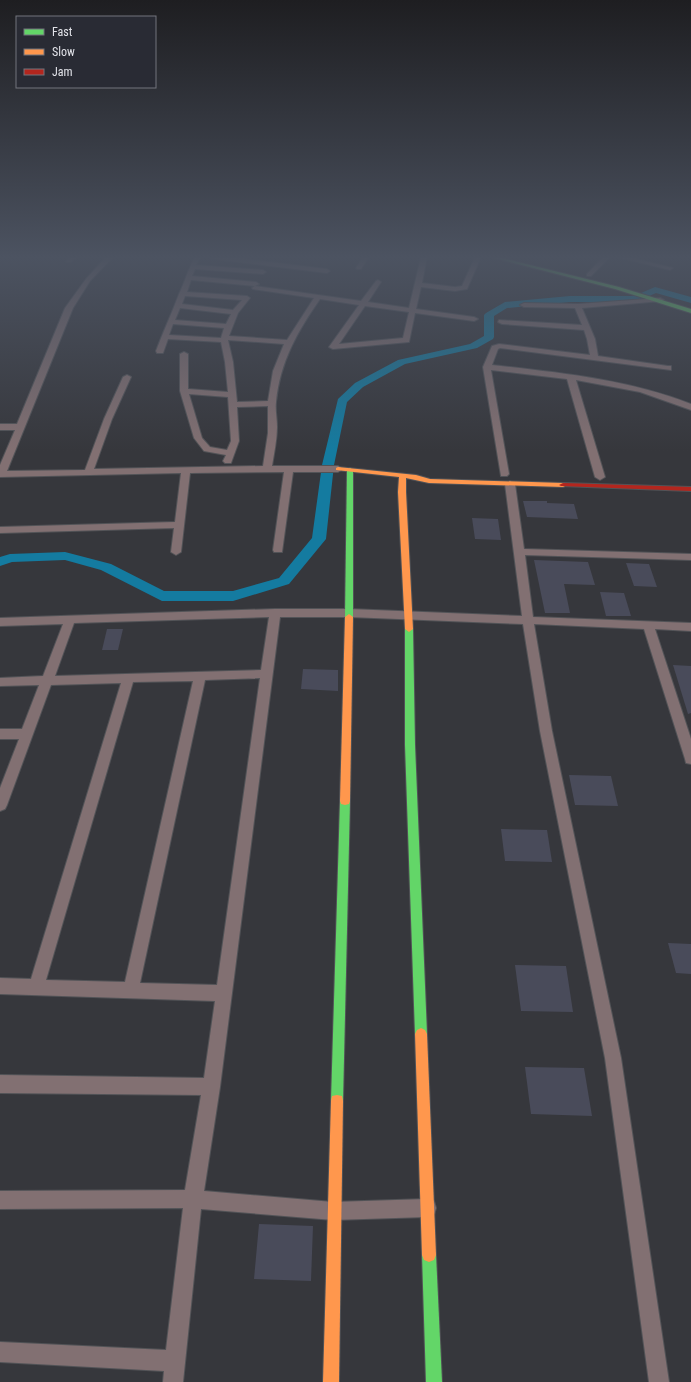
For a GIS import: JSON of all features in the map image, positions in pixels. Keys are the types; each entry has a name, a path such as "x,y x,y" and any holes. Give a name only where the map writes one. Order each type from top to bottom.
{"street":[{"path":"63,321 0,474 338,469 416,477 428,481 509,477 691,489"},
{"path":"224,470 235,441 229,362 224,339 230,321"},
{"path":"267,469 273,421 272,403 280,362 288,342 301,321"},
{"path":"351,321 333,347 406,340 410,321"},
{"path":"584,321 591,339 594,358"},
{"path":"160,351 170,322 228,326"},
{"path":"502,322 587,328"},
{"path":"164,337 288,342"},
{"path":"659,1382 613,1058 546,731 528,620 509,477 491,399 487,367 495,348 499,346 668,368"},
{"path":"184,354 184,391 198,438 207,448 214,451 231,453"},
{"path":"487,367 621,384 645,390 691,407"},
{"path":"88,473 108,419 128,377"},
{"path":"571,378 600,477"},
{"path":"184,391 232,395"},
{"path":"233,405 272,403"},
{"path":"0,428 20,427"},
{"path":"278,550 289,469"},
{"path":"331,1382 333,1212 349,613 350,470"},
{"path":"176,552 186,471"},
{"path":"403,476 402,492 409,616 410,745 434,1382"},
{"path":"0,530 179,525"},
{"path":"519,552 691,557"},
{"path":"173,1382 193,1199 211,1087 275,613"},
{"path":"0,622 275,613 349,613 691,627"},
{"path":"1,798 70,620"},
{"path":"648,625 691,759"},
{"path":"0,682 266,674"},
{"path":"131,990 200,676"},
{"path":"36,988 128,678"},
{"path":"0,734 27,734"},
{"path":"0,986 223,993"},
{"path":"0,1084 211,1087"},
{"path":"0,1200 193,1199 333,1212 427,1208"},
{"path":"0,1352 176,1361"}],"building":[{"path":"523,501 547,501 547,503 574,504 578,519 527,517"},
{"path":"472,518 498,519 501,540 475,539"},
{"path":"534,560 588,562 595,585 564,584 570,613 545,613"},
{"path":"626,563 649,564 657,587 634,586"},
{"path":"600,592 624,593 631,616 606,616"},
{"path":"107,629 123,629 118,650 102,650"},
{"path":"673,665 691,666 691,713 688,714"},
{"path":"303,669 338,670 338,691 301,689"},
{"path":"569,775 611,776 618,806 575,805"},
{"path":"501,829 547,830 552,862 505,861"},
{"path":"668,943 691,944 691,974 676,973"},
{"path":"515,965 566,966 573,1012 521,1011"},
{"path":"525,1067 584,1068 592,1116 531,1114"},
{"path":"259,1224 313,1226 311,1281 254,1279"}],"waterway":[{"path":"0,562 10,558 65,556 106,567 162,596 233,596 284,581 319,539 328,465 342,401 359,385 402,362 473,346 489,337 489,321"}],"traffic: fast":[{"path":"349,617 350,470"},
{"path":"409,629 410,745 421,1034"},
{"path":"337,1101 345,801"},
{"path":"429,1255 434,1382"}],"traffic: slow":[{"path":"338,469 416,477 429,481 563,485"},
{"path":"403,476 402,492 409,629"},
{"path":"345,801 349,617"},
{"path":"421,1034 429,1255"},
{"path":"331,1382 337,1101"}],"traffic: jam":[{"path":"563,485 691,489"}]}
